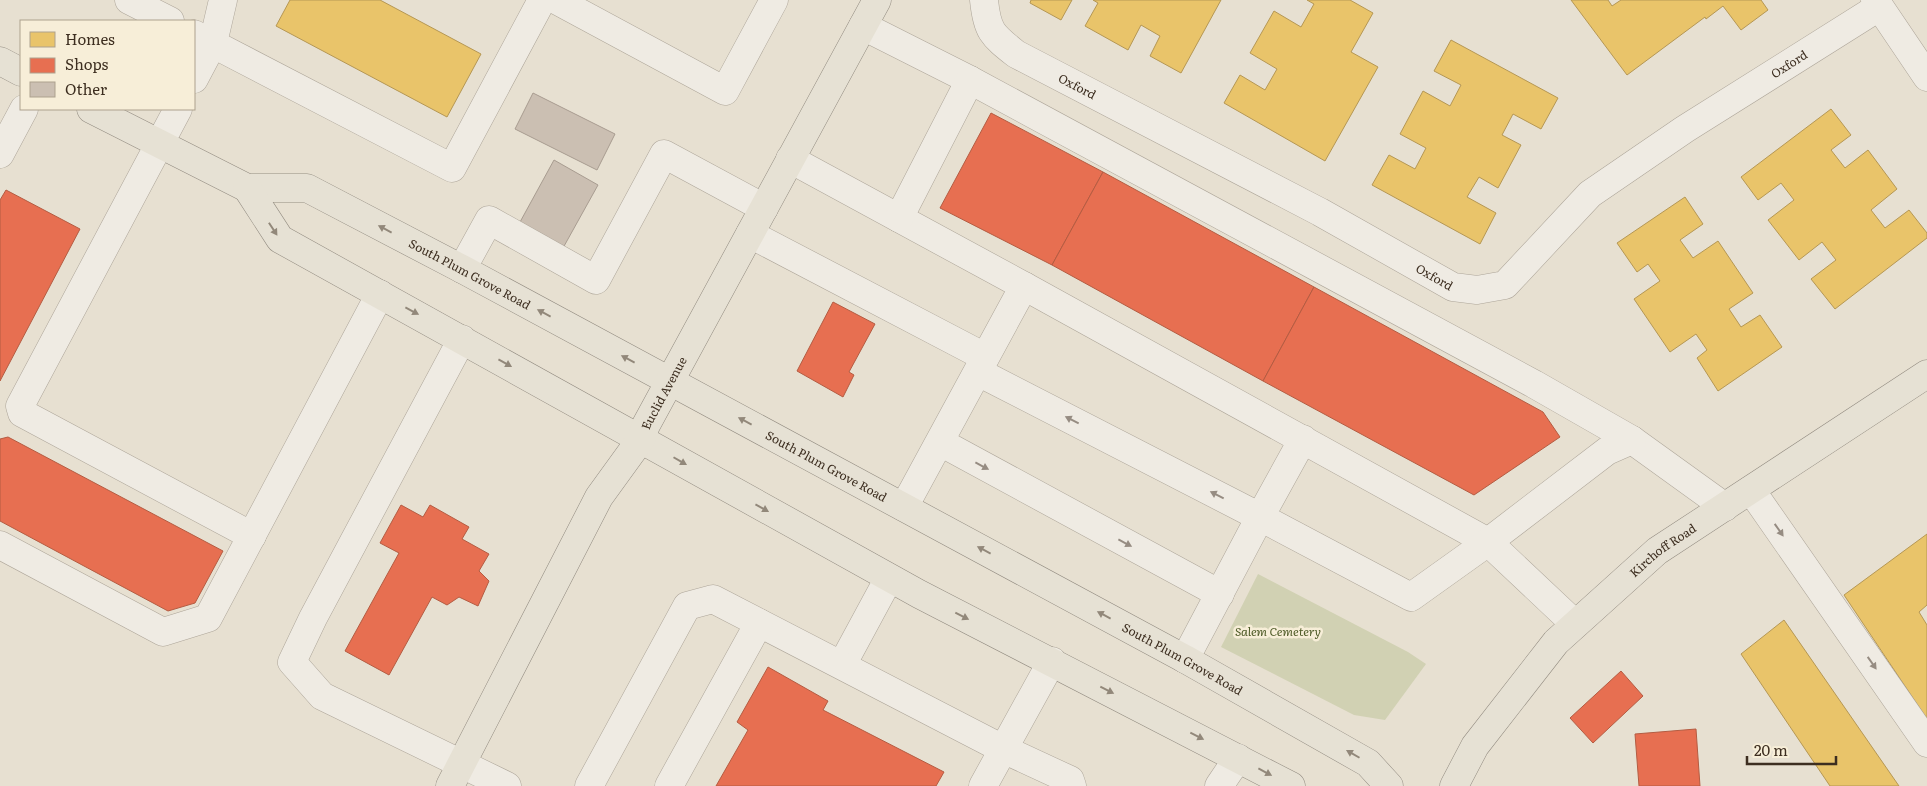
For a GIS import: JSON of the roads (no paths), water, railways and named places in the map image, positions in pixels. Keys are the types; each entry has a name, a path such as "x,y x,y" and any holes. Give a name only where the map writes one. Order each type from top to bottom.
{"main road":[{"name":"Euclid Avenue","path":"456,775 600,497 641,439 670,381 877,0"},
{"path":"0,61 20,71"},
{"name":"South Plum Grove Road","path":"93,110 247,188 307,188 462,269 1185,659 1368,763 1389,786"},
{"path":"247,188 280,238 889,578 1292,786"},
{"name":"Kirchoff Road","path":"1454,786 1475,746 1556,642 1656,551 1927,374"}],"street":[{"path":"129,0 168,20"},
{"path":"195,74 203,38 223,0"},
{"path":"203,38 452,168 542,0"},
{"path":"556,0 725,91 774,0"},
{"name":"Oxford","path":"984,0 986,20 995,37 1016,54 1320,212 1453,287 1476,290 1505,285 1590,194 1685,129 1877,4"},
{"path":"1877,4 1927,76"},
{"path":"863,26 970,80 1534,384 1632,440 1725,507"},
{"path":"900,218 970,80"},
{"path":"0,154 23,110"},
{"path":"177,110 20,406 22,413 252,536"},
{"path":"462,269 489,220 596,280 664,154 764,208"},
{"path":"790,159 1488,542 1575,624"},
{"path":"750,234 1260,517 1411,597 1488,542 1607,451 1632,440"},
{"path":"904,508 1024,286"},
{"path":"0,545 163,632 208,618 380,294"},
{"path":"462,339 313,618 292,662 322,696 456,775 507,786"},
{"path":"1185,659 1303,439"},
{"path":"940,442 1220,594"},
{"path":"1751,490 1927,743"},
{"path":"842,665 889,578"},
{"path":"589,786 687,606 713,599 1071,783"},
{"path":"669,786 759,623"},
{"path":"983,786 1052,661"},
{"path":"1219,786 1238,758"}],"park label":[{"name":"Salem Cemetery","path":"1278,631"}]}
